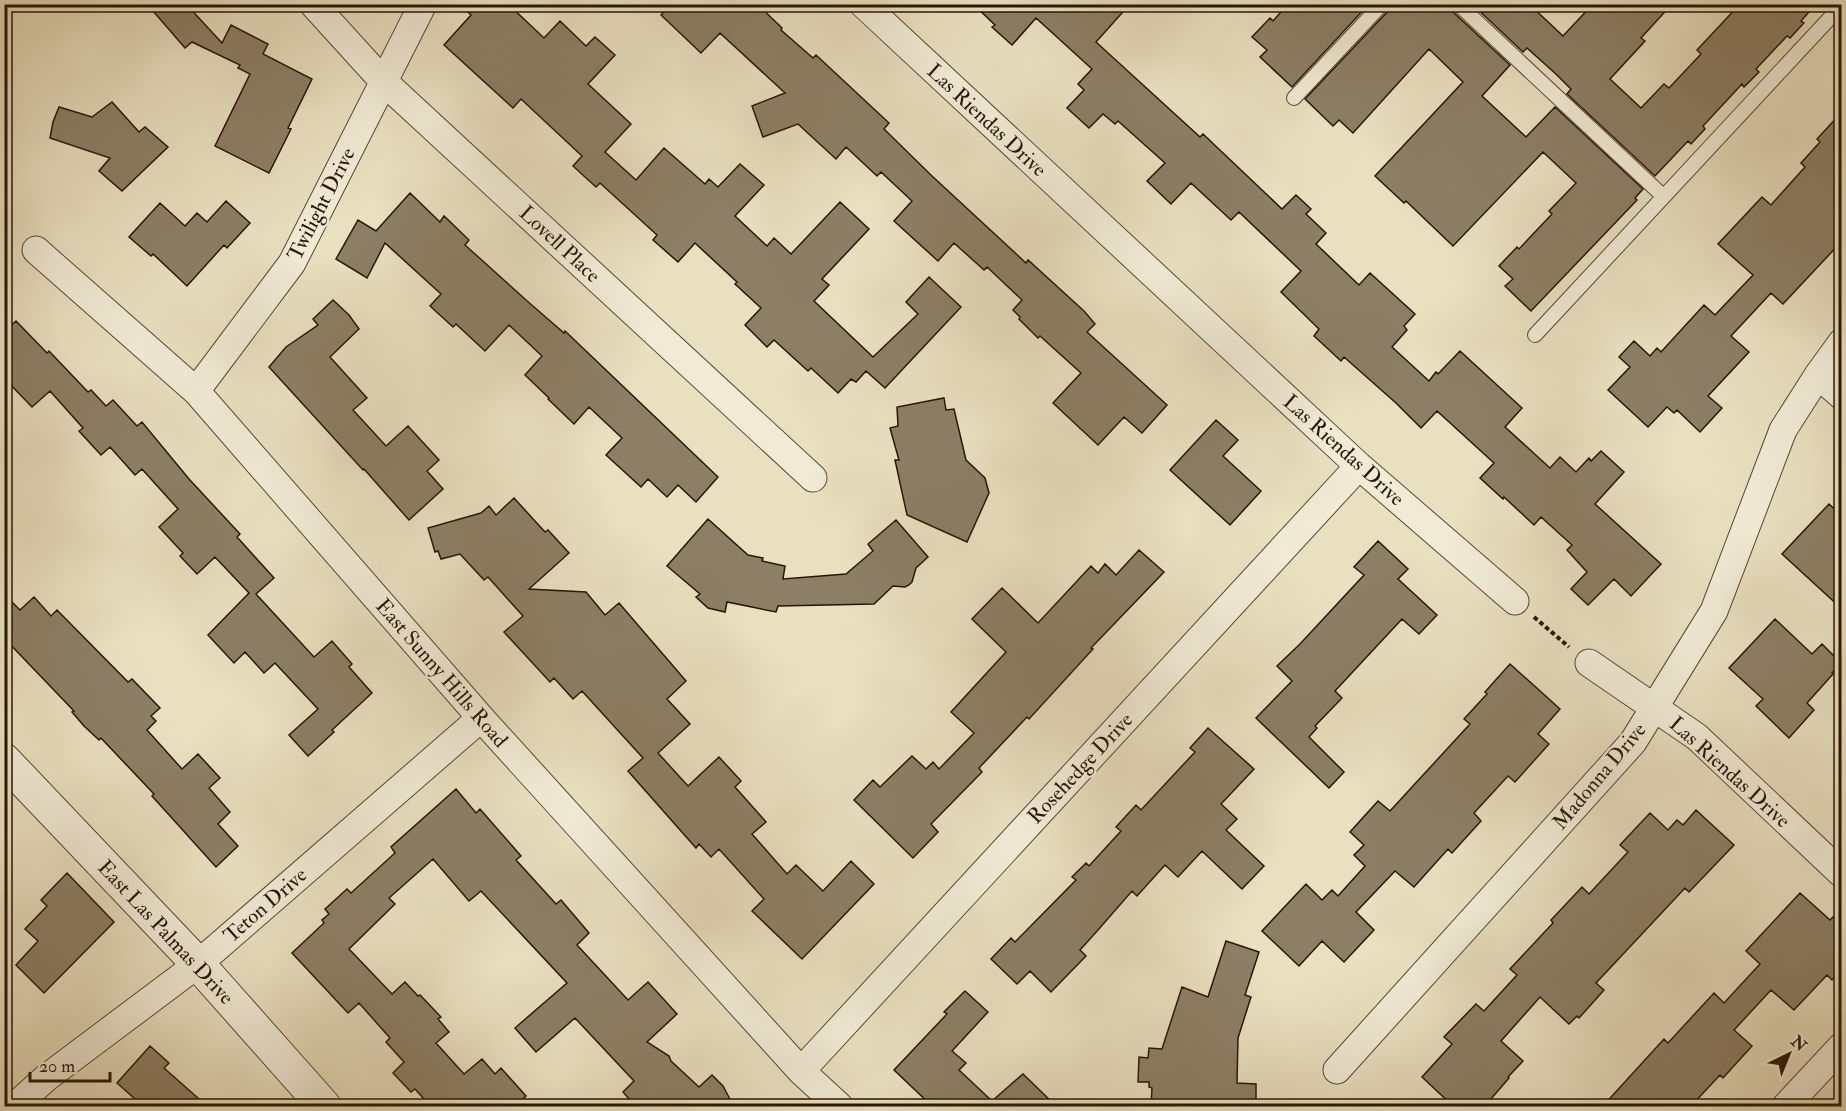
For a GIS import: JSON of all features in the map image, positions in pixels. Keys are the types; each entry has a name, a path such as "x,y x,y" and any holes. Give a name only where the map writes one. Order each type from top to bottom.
{"street":[{"name":"Lovell Place","path":"313,4 383,81 813,478"},
{"name":"Twilight Drive","path":"196,391 292,263 423,4"},
{"name":"Las Riendas Drive","path":"863,4 1359,466 1515,600"},
{"name":"East Sunny Hills Road","path":"36,250 196,391 481,718 801,1071 839,1107"},
{"name":"Madonna Drive","path":"1337,1070 1633,742 1714,611 1782,430 1842,342"},
{"path":"1818,375 1842,396"},
{"name":"Rosehedge Drive","path":"801,1071 1359,466"},
{"name":"Las Riendas Drive","path":"1588,663 1697,737 1842,874"},
{"name":"Teton Drive","path":"15,1107 46,1078 198,964 481,718"},
{"name":"East Las Palmas Drive","path":"4,760 198,964 324,1107"},
{"path":"1786,1107 1842,1046"}],"lane":[{"path":"1294,98 1382,4"},
{"path":"1458,4 1664,196"},
{"path":"1535,335 1842,5"}],"path":[{"path":"1515,600 1588,663"}],"building":[{"path":"147,4 186,4 222,43 231,25 268,44 263,54 312,79 269,173 215,146 250,74 238,68 240,65 192,42 185,48"},
{"path":"459,4 508,4 544,38 560,21 586,46 595,37 615,55 588,84 631,124 605,152 636,180 664,148 705,184 709,179 718,187 740,164 764,185 735,216 767,246 774,238 791,254 840,202 869,229 822,279 829,285 814,301 873,357 918,314 906,302 929,277 961,307 885,388 866,371 856,382 851,379 838,393 811,368 808,371 774,340 767,347 745,325 761,308 695,243 678,262 653,240 657,235 600,183 596,187 573,166 582,156 521,99 513,108 444,45 471,15"},
{"path":"671,4 757,4 782,28 781,30 813,58 816,55 889,123 884,129 932,176 1026,263 1028,260 1084,311 1095,324 1087,332 1167,405 1142,433 1124,417 1098,445 1053,403 1081,373 1040,336 1038,338 1019,319 1020,317 1013,310 1022,300 987,267 984,270 954,243 938,261 894,221 912,201 881,172 877,176 846,147 836,159 798,124 763,137 752,106 785,93 720,33 701,53 661,15"},
{"path":"973,4 1130,4 1096,42 1200,137 1203,134 1282,209 1296,195 1311,209 1306,214 1326,233 1316,244 1359,285 1370,273 1415,314 1404,326 1407,330 1392,347 1429,381 1460,351 1522,408 1505,427 1550,468 1560,457 1576,472 1589,458 1591,461 1601,451 1624,472 1595,504 1661,564 1631,596 1614,579 1588,605 1571,589 1587,572 1567,550 1572,545 1541,517 1534,525 1480,478 1494,463 1437,411 1421,428 1344,357 1341,361 1314,336 1319,329 1281,292 1301,271 1239,212 1231,220 1191,183 1171,204 1147,181 1165,163 1118,121 1115,124 1103,114 1089,128 1067,108 1084,90 1078,84 1092,69 1036,18 1012,45 992,27 995,25"},
{"path":"1288,4 1369,4 1292,87 1260,57 1267,50 1252,37 1270,18 1273,21"},
{"path":"1391,4 1449,4 1452,11 1510,65 1482,96 1526,137 1555,107 1643,189 1635,198 1637,200 1531,311 1505,286 1513,279 1499,266 1517,247 1519,249 1552,214 1549,211 1576,183 1543,152 1453,246 1406,201 1404,203 1375,176 1463,82 1429,49 1353,133 1339,120 1333,126 1305,99 1389,10"},
{"path":"1472,4 1529,4 1563,36 1593,4 1672,4 1641,38 1645,41 1610,79 1641,108 1664,84 1669,88 1701,54 1697,50 1740,4 1816,4 1801,21 1804,23 1790,38 1787,36 1756,69 1759,72 1744,87 1742,84 1703,126 1705,129 1691,144 1688,141 1655,176 1567,94 1571,89 1557,75 1527,48 1523,52"},
{"path":"112,102 139,132 145,127 168,147 122,191 99,171 110,158 50,138 59,107 92,117"},
{"path":"1842,112 1842,241 1783,304 1771,293 1731,336 1749,352 1708,396 1722,408 1700,432 1677,410 1674,413 1667,407 1648,427 1608,390 1630,367 1619,357 1634,341 1650,356 1657,348 1661,352 1704,305 1715,315 1753,275 1718,244 1762,197 1771,205 1805,167 1801,163 1820,142 1817,139"},
{"path":"410,193 440,222 444,216 469,240 465,245 564,333 565,331 718,477 696,502 678,485 667,497 648,479 641,487 606,455 622,438 589,407 574,424 548,399 525,375 542,356 509,325 485,351 456,324 453,327 430,306 441,294 385,243 367,278 336,259 358,220 376,231"},
{"path":"226,201 250,223 227,248 224,245 187,286 153,254 151,256 129,237 160,203 185,226 197,213 207,222"},
{"path":"333,300 349,315 359,329 330,357 367,398 353,410 386,446 408,426 439,460 427,471 443,489 409,520 269,367 286,347 318,325 313,319"},
{"path":"16,321 47,353 49,351 88,392 91,390 106,406 113,400 137,426 142,422 189,479 240,534 237,537 274,578 256,594 314,657 332,641 352,664 349,667 372,693 308,756 289,735 318,709 275,663 264,673 245,652 234,663 208,635 249,593 215,557 197,574 180,556 183,553 159,527 178,509 142,469 135,475 110,447 101,455 79,431 83,428 50,391 32,407 4,378 4,332"},
{"path":"944,398 946,410 954,409 966,460 985,478 989,493 967,542 907,515 895,460 899,460 890,428 898,426 897,407"},
{"path":"1216,420 1238,440 1223,456 1261,491 1230,525 1170,470"},
{"path":"514,498 545,532 548,530 569,553 529,589 586,592 605,615 619,603 686,681 667,699 690,724 658,753 688,786 719,757 741,781 735,787 766,822 752,834 787,874 796,865 823,891 851,861 874,884 802,959 752,911 764,899 719,849 711,857 699,844 696,848 628,771 643,758 582,691 573,699 554,678 550,682 504,632 523,616 488,577 484,580 460,554 441,559 438,551 435,552 428,528 481,513 489,506 496,515"},
{"path":"1829,504 1842,516 1842,609 1782,554"},
{"path":"708,519 748,555 785,566 783,579 846,574 873,551 868,544 896,520 928,557 916,568 909,585 893,586 874,604 778,606 776,612 727,602 725,612 708,608 696,597 700,594 667,566"},
{"path":"1378,541 1408,569 1398,579 1437,615 1419,634 1402,619 1335,691 1342,698 1315,726 1317,728 1309,737 1344,772 1329,788 1256,718 1292,681 1277,666 1364,575 1354,567"},
{"path":"1139,550 1164,572 1091,648 1093,649 1029,719 1027,717 979,768 982,772 931,824 938,832 913,858 854,800 873,780 880,787 912,756 926,769 933,762 939,769 974,733 951,712 1006,652 972,619 1002,588 1038,623 1091,566 1098,573 1105,564 1116,575"},
{"path":"4,594 20,610 34,597 51,616 57,610 128,682 132,679 160,708 151,716 156,721 147,730 182,769 198,754 220,778 209,788 230,812 218,824 238,846 216,867 152,796 154,794 101,738 99,740 84,726 72,712 74,711 4,638"},
{"path":"1775,619 1812,654 1822,644 1841,663 1807,703 1814,710 1789,738 1756,706 1763,699 1729,668"},
{"path":"1510,664 1560,709 1538,734 1549,744 1515,782 1508,776 1474,813 1481,821 1452,853 1448,849 1414,887 1395,871 1356,912 1374,930 1344,962 1322,941 1299,966 1262,931 1306,884 1322,900 1332,890 1338,896 1365,866 1354,855 1364,845 1350,832 1378,801 1390,811 1470,724 1464,719"},
{"path":"1208,728 1254,769 1221,804 1237,819 1226,830 1264,866 1242,889 1202,851 1178,877 1165,865 1137,896 1132,891 1080,950 1086,956 1051,992 1030,971 1017,984 991,959 1011,938 1015,942 1076,880 1072,877 1086,863 1089,866 1121,831 1116,827 1136,805 1141,810 1195,752 1190,748"},
{"path":"456,789 476,813 480,809 521,856 516,860 556,904 561,900 589,933 577,945 628,1000 648,982 677,1014 647,1042 669,1056 671,1061 699,1087 712,1075 723,1086 734,1107 636,1107 623,1092 634,1081 575,1018 536,1052 515,1028 567,983 481,891 469,901 433,859 389,898 395,904 349,949 392,994 405,982 441,1017 438,1019 449,1032 436,1043 464,1074 482,1059 495,1074 501,1068 526,1096 515,1107 431,1107 415,1089 411,1092 393,1073 404,1062 386,1042 390,1038 359,1003 348,1013 292,953 324,923 322,920 329,914 325,909 347,889 351,893 395,853 391,847"},
{"path":"1696,810 1734,845 1689,892 1685,888 1596,983 1604,990 1579,1018 1577,1016 1569,1024 1540,997 1501,1041 1523,1061 1484,1107 1454,1107 1422,1077 1452,1044 1444,1037 1476,1004 1484,1011 1517,975 1510,969 1553,923 1551,920 1582,887 1589,894 1628,852 1620,845 1650,813 1668,830 1677,820 1683,825"},
{"path":"67,873 114,922 44,993 16,965 38,941 25,929 47,906 41,900"},
{"path":"1800,893 1830,920 1842,908 1842,969 1832,980 1827,975 1794,1010 1771,990 1734,1030 1752,1046 1723,1078 1720,1075 1690,1107 1602,1107 1664,1039 1668,1043 1714,993 1724,1003 1760,964 1746,951"},
{"path":"1226,941 1259,952 1245,995 1251,997 1238,1038 1237,1083 1256,1084 1256,1107 1155,1107 1151,1105 1152,1088 1149,1087 1149,1082 1138,1082 1139,1057 1148,1058 1149,1048 1162,1049 1182,987 1208,997"},
{"path":"965,991 988,1012 952,1051 966,1063 959,1070 992,1101 1023,1074 1057,1107 933,1107 894,1070 947,1014 944,1012"},
{"path":"150,1046 169,1063 164,1068 208,1107 144,1107 117,1083"}]}
